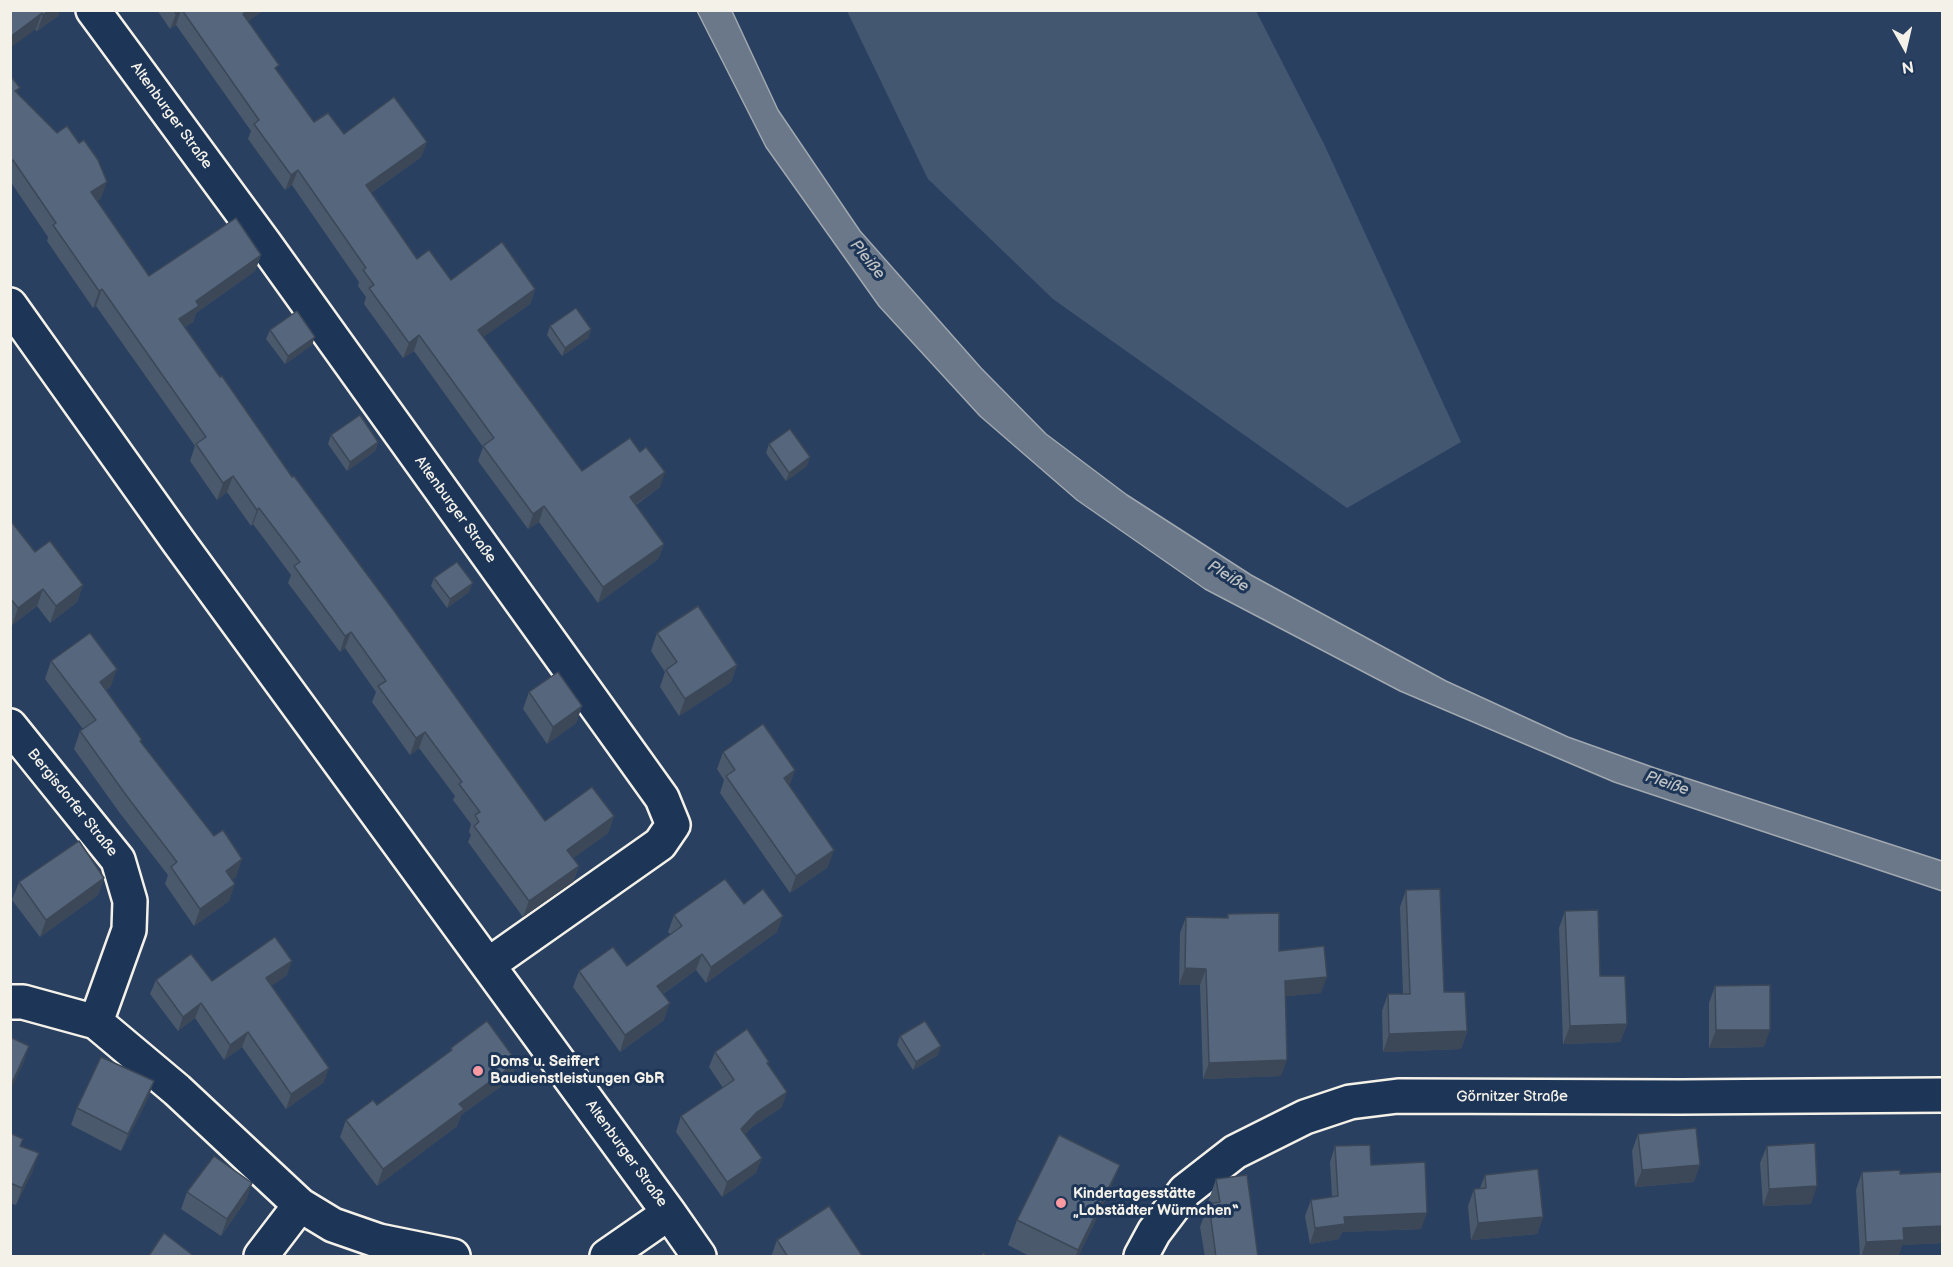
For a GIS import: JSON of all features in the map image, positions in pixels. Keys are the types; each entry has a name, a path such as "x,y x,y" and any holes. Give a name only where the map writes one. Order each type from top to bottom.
{"street":[{"name":"Altenburger Straße","path":"93,10 265,244 662,798 673,825 660,844 488,965"},
{"name":"Altenburger Straße","path":"10,305 171,532 699,1257"},
{"name":"Bergisdorfer Straße","path":"10,726 118,860 130,902 129,930 96,1022"},
{"path":"10,1002 23,1002 96,1022 177,1090 300,1206 333,1225 379,1241 453,1257"},
{"name":"Görnitzer Straße","path":"1141,1257 1154,1232 1185,1191 1235,1152 1305,1117 1350,1102 1398,1096 1942,1095"},
{"path":"261,1257 300,1206"},
{"path":"607,1257 669,1213"}],"shaded area":[{"path":"847,11 1256,11 1324,144 1461,442 1347,508 1053,299 928,179"}],"water":[{"name":"Pleiße","path":"697,11 732,11 778,110 860,231 981,368 1046,434 1127,495 1251,575 1446,681 1568,737 1655,768 1942,861 1942,891 1614,782 1400,691 1205,589 1077,500 980,416 879,306 766,147"}],"building":[{"path":"10,10 49,10 10,37"},
{"path":"182,10 247,10 243,14 279,65 275,68 314,122 328,113 344,134 394,97 427,142 366,185 417,259 429,250 451,280 502,242 535,289 478,330 582,471 630,438 640,452 646,447 665,472 630,497 664,544 603,587 544,506 533,514 483,446 494,438 419,335 409,343 369,288 374,285 363,270 366,268 298,170 291,175 254,124 259,120"},
{"path":"10,75 20,88 15,91 57,133 67,126 79,143 84,140 98,160 107,182 91,192 149,276 236,218 261,255 196,301 199,306 179,319 545,821 592,787 614,816 567,850 579,866 529,901 474,826 479,822 475,815 480,812 459,784 462,782 425,732 416,738 378,686 386,681 351,632 345,636 294,566 300,562 259,508 257,510 233,476 223,483 196,444 206,437 102,289 99,291 53,225 56,223 13,160 10,162"},
{"path":"576,308 591,329 565,348 550,326"},
{"path":"297,311 315,337 288,356 270,330"},
{"path":"360,415 378,442 350,462 331,435"},
{"path":"790,429 810,457 789,473 769,444"},
{"path":"10,520 35,552 50,541 83,585 56,606 43,589 18,608 10,598"},
{"path":"457,562 473,583 450,599 434,578"},
{"path":"698,606 737,665 685,699 666,670 677,662 657,633"},
{"path":"90,633 117,669 100,682 142,740 140,741 214,836 223,830 242,859 226,871 235,884 200,909 171,867 177,862 80,731 96,720 51,661"},
{"path":"558,672 582,706 553,727 529,692"},
{"path":"763,724 795,770 784,778 834,850 796,876 726,776 735,770 723,752"},
{"path":"79,841 104,878 46,920 19,882"},
{"path":"725,879 744,904 763,889 783,916 711,967 702,954 657,986 670,1003 625,1035 579,971 613,947 627,966 682,926 674,915"},
{"path":"1440,889 1444,992 1465,992 1467,1031 1389,1034 1388,994 1410,994 1406,890"},
{"path":"1598,910 1600,976 1625,976 1627,1024 1570,1026 1565,911"},
{"path":"1279,913 1279,951 1324,946 1327,977 1285,981 1287,1060 1209,1063 1206,969 1185,968 1186,917 1228,918 1228,914"},
{"path":"275,937 292,961 266,978 329,1068 291,1094 248,1032 230,1045 201,1003 183,1017 156,980 191,954 212,981"},
{"path":"1770,985 1770,1030 1716,1030 1715,986"},
{"path":"487,1021 517,1062 459,1104 464,1109 383,1169 346,1120 373,1100 377,1105 452,1050 451,1048"},
{"path":"925,1021 941,1046 916,1062 900,1036"},
{"path":"747,1029 787,1092 757,1112 741,1129 762,1158 727,1182 681,1116 734,1080 715,1052"},
{"path":"10,1037 29,1046 10,1087"},
{"path":"101,1057 154,1081 128,1134 77,1108"},
{"path":"1696,1128 1700,1165 1642,1170 1638,1134"},
{"path":"10,1133 23,1139 20,1146 39,1153 22,1188 10,1183"},
{"path":"1059,1135 1120,1165 1078,1250 1017,1220"},
{"path":"1815,1143 1817,1186 1769,1189 1767,1146"},
{"path":"1370,1145 1371,1165 1425,1162 1427,1213 1344,1217 1345,1224 1315,1228 1311,1200 1338,1196 1335,1146"},
{"path":"214,1156 252,1183 227,1219 187,1192"},
{"path":"1538,1169 1543,1217 1478,1223 1474,1189 1486,1188 1485,1175"},
{"path":"1900,1170 1900,1174 1942,1172 1942,1226 1903,1228 1904,1240 1866,1242 1862,1172"},
{"path":"1247,1175 1258,1257 1216,1257 1209,1204 1220,1202 1216,1179"},
{"path":"829,1206 863,1257 788,1257 777,1240"},
{"path":"164,1233 195,1257 148,1257"}],"place":[{"name":"Doms u. Seiffert Baudienstleistungen GbR","path":"478,1071"},
{"name":"Kindertagesstätte „Lobstädter Würmchen“","path":"1061,1203"}]}
